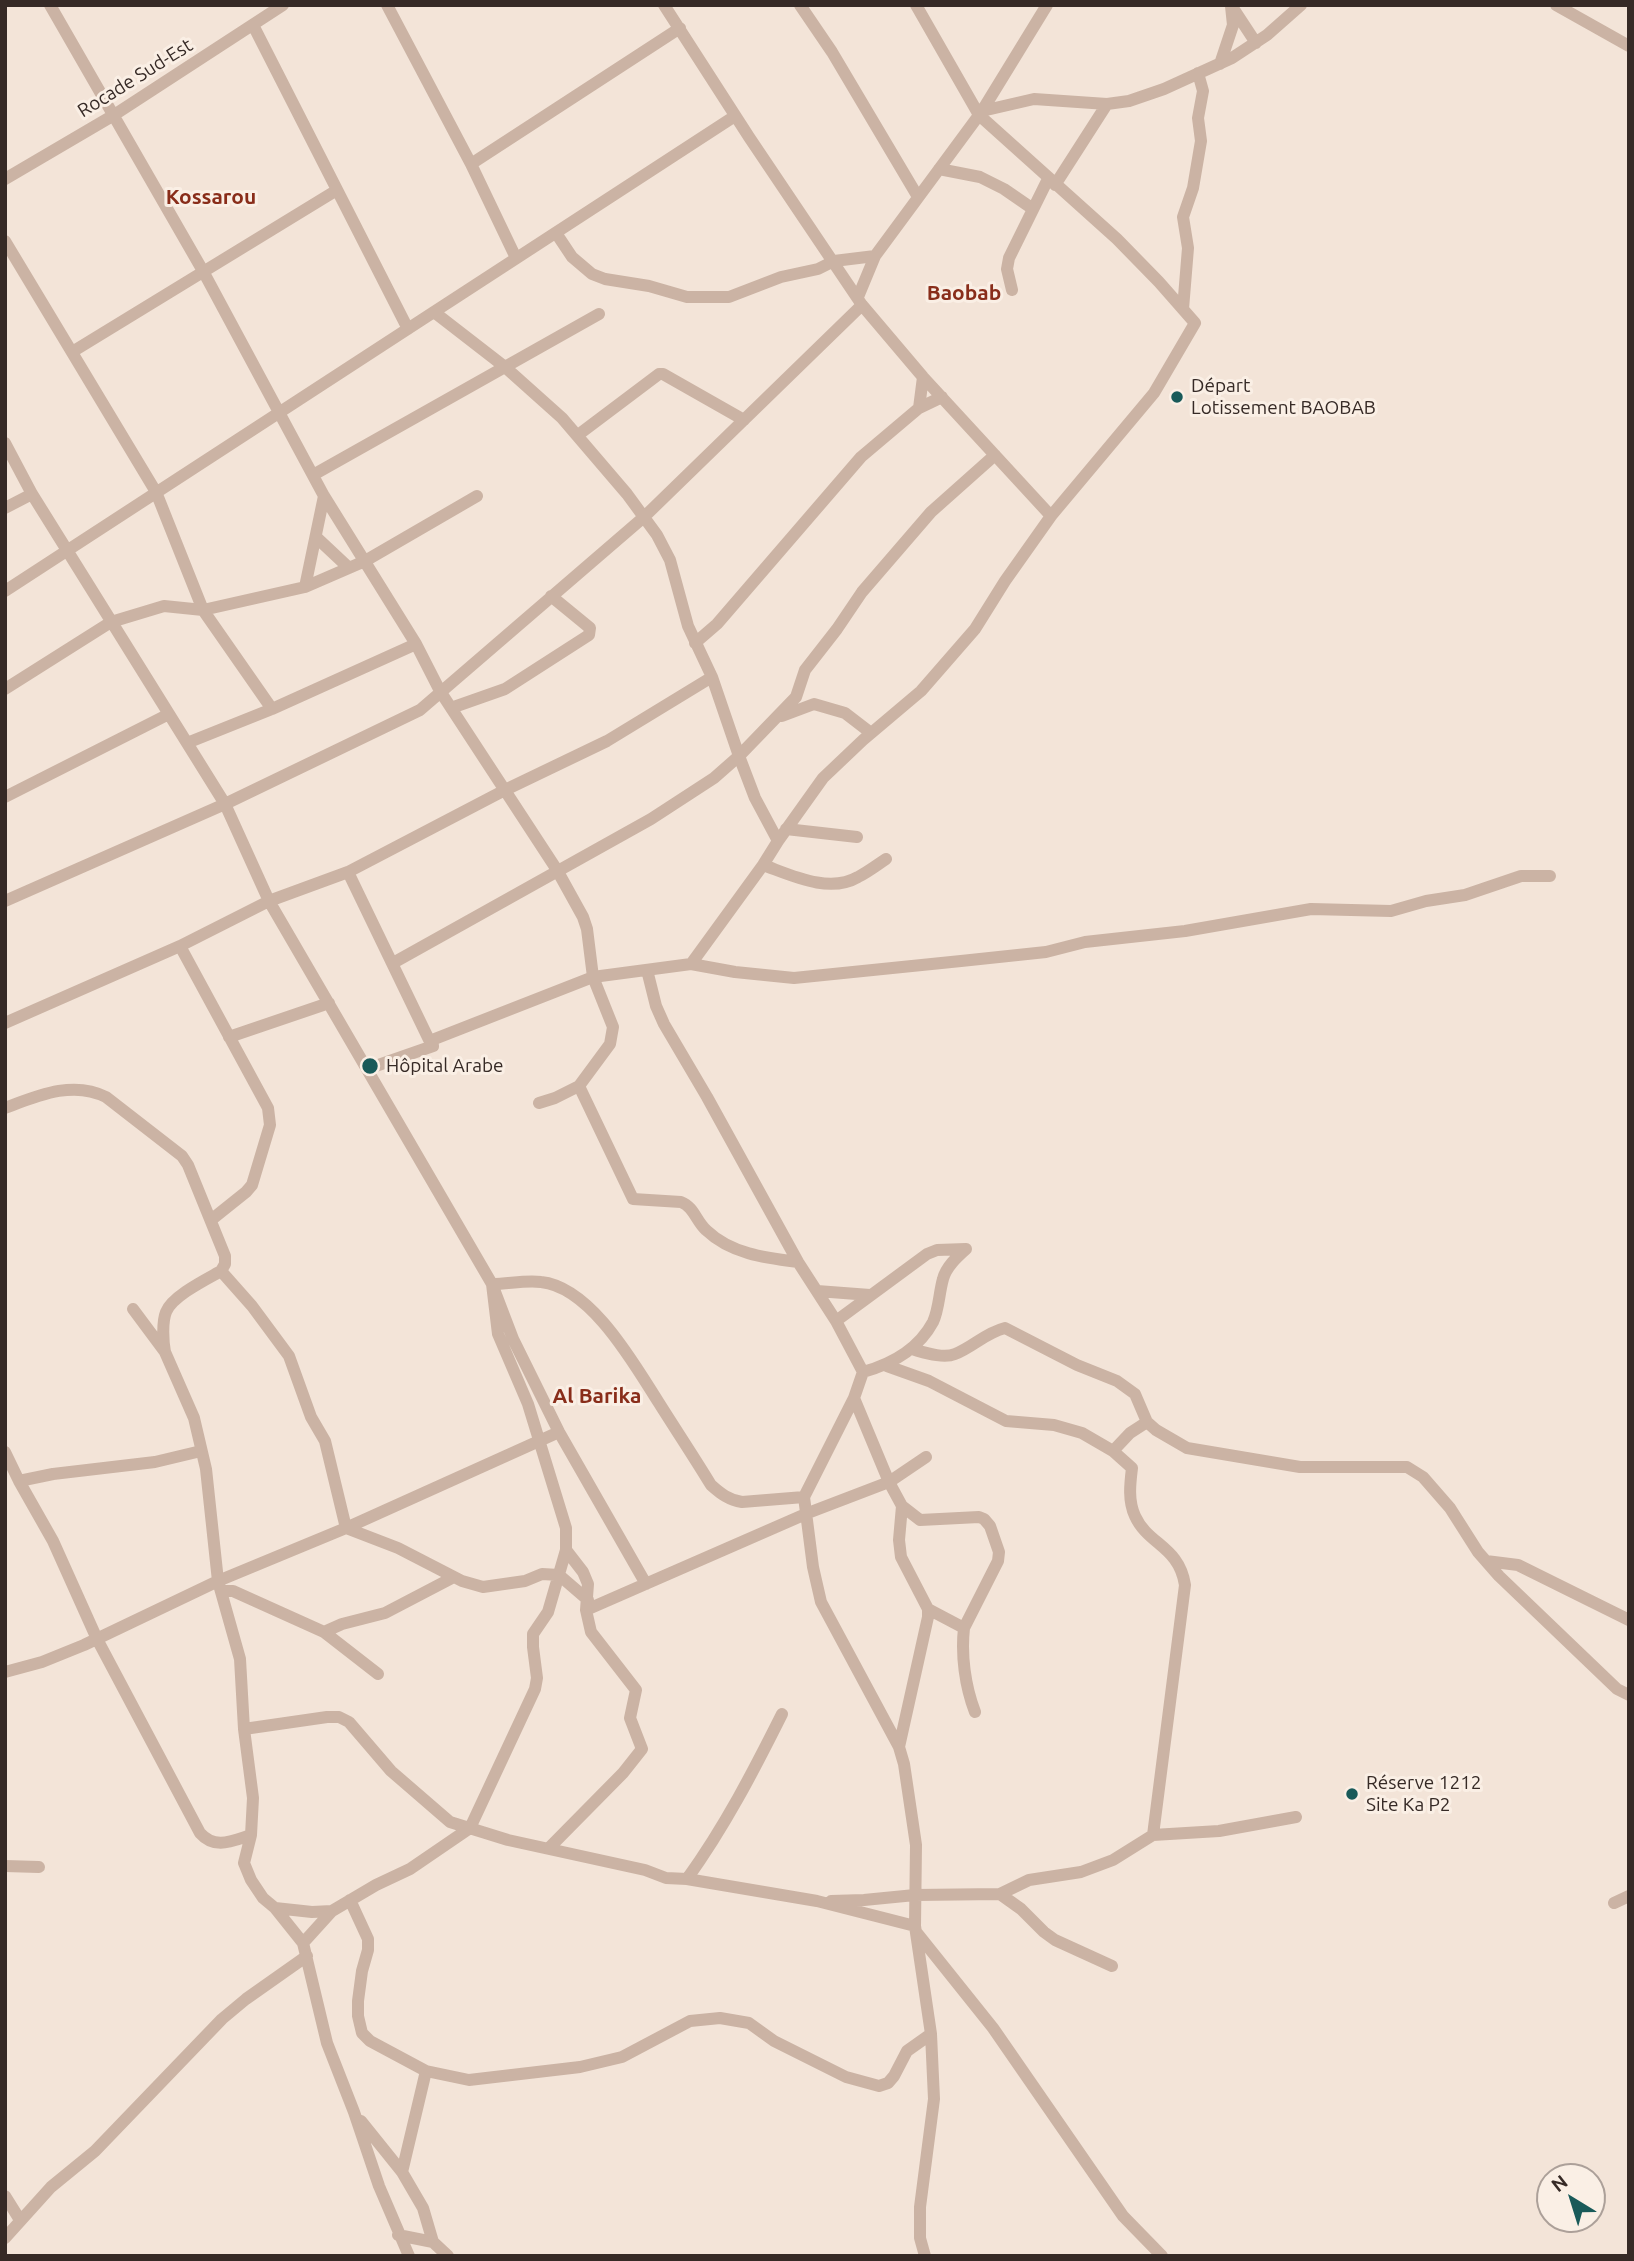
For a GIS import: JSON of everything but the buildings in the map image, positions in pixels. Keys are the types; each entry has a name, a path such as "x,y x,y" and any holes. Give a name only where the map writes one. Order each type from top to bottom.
{"street":[{"path":"50,5 203,271 324,496 416,644 440,691 557,870 583,917 593,977 613,1027 610,1044 579,1086 539,1103"},
{"name":"Rocade Sud-Est","path":"5,179 114,115 283,5"},
{"path":"387,5 471,164 516,258"},
{"path":"664,5 860,301 923,377 1051,516"},
{"path":"800,5 832,52 918,197"},
{"path":"5,901 225,804 420,710 644,517 744,420 860,301 875,256 981,113 1047,5"},
{"path":"981,113 1034,99 1107,104 1129,101 1220,64 1256,43 1301,5"},
{"path":"1556,5 1629,46"},
{"path":"1231,6 1256,43"},
{"path":"1220,64 1233,25 1231,6"},
{"path":"691,964 823,778 921,691 975,629 1004,581 1051,516 1158,387 1195,323 1118,239 1051,182 981,113 922,8"},
{"path":"253,25 408,329"},
{"path":"471,164 680,28"},
{"path":"1183,309 1188,248 1183,217 1193,188 1200,141 1198,118 1203,91 1198,73"},
{"path":"1012,290 1007,269 1009,258 1033,209 1107,104"},
{"path":"5,590 735,116"},
{"path":"939,169 980,177 1033,209"},
{"path":"72,352 337,190"},
{"path":"555,233 572,257 592,274 687,297 729,297 781,277 818,269 834,261 875,256"},
{"path":"5,241 156,492 203,610 272,709"},
{"path":"434,312 505,367 578,435 657,535 670,560 688,626 712,677 755,798 778,841"},
{"path":"313,475 599,314"},
{"path":"578,435 659,374 701,394 744,420"},
{"path":"919,408 923,377"},
{"path":"695,643 722,619 861,457 919,408 942,397"},
{"path":"5,443 32,494 225,804 269,901 492,1284 513,1339 559,1432 646,1584"},
{"path":"393,963 684,799 714,778 796,697 805,670 862,592 932,512 995,455"},
{"path":"5,508 32,494"},
{"path":"305,587 324,496"},
{"path":"5,689 111,622 173,606 203,610 305,587 365,561 477,496"},
{"path":"317,538 349,568"},
{"path":"173,606 193,588"},
{"path":"451,708 505,689 589,635 590,628 551,596"},
{"path":"187,743 272,709 416,644"},
{"path":"5,1023 180,946 269,901 348,872 505,790 607,741 712,677"},
{"path":"775,719 814,704 845,713 871,733"},
{"path":"5,797 169,714"},
{"path":"786,829 858,837"},
{"path":"763,865 811,882 842,883 857,878 886,859"},
{"path":"348,872 433,1046"},
{"path":"433,1046 432,1040 593,977 691,964 794,978 923,965 1046,952 1085,942 1185,930 1311,909 1391,911 1426,901 1465,895 1521,876 1550,876"},
{"path":"180,946 268,1108 270,1125 252,1185 211,1220"},
{"path":"646,970 664,1024 863,1372 854,1398 804,1497 813,1567 821,1602 899,1747 904,1764 916,1845 916,1929 931,2034 934,2099 920,2207 920,2238 925,2256"},
{"path":"229,1037 328,1003"},
{"path":"367,1069 433,1046"},
{"path":"579,1086 633,1199 681,1202 688,1205 699,1224 727,1245 761,1257 798,1262"},
{"path":"5,1108 44,1092 86,1090 106,1097 182,1156 225,1256 221,1271 177,1299 166,1311 163,1342 194,1418 206,1469 220,1586 240,1659 244,1730 253,1798 251,1835 244,1863 263,1898 275,1908 305,1950 327,2043 379,2186 409,2256"},
{"path":"836,1321 927,1254 937,1250 966,1249 943,1277 933,1321 921,1339 887,1366 863,1372"},
{"path":"221,1271 252,1306 289,1356 311,1417 325,1441 346,1528"},
{"path":"492,1284 542,1282 561,1289 586,1306 608,1328 627,1353 711,1485 722,1494 733,1501 743,1502 804,1497"},
{"path":"5,2238 51,2188 95,2151 222,2019 305,1950 332,1911 410,1869 470,1828 535,1689 537,1678 533,1633 548,1612 566,1550 566,1528 541,1441 498,1334 492,1284"},
{"path":"817,1291 870,1295"},
{"path":"133,1309 165,1352"},
{"path":"911,1349 955,1354 984,1336 1004,1328 1077,1365 1117,1381 1135,1394 1147,1422 1187,1448 1300,1467 1407,1467 1423,1477 1450,1508 1486,1560 1534,1611 1617,1689 1629,1695"},
{"path":"887,1366 929,1381 1006,1421 1054,1425 1082,1433 1113,1451 1132,1468 1129,1488 1135,1517 1182,1567 1185,1585 1153,1835"},
{"path":"854,1398 889,1482 902,1506 920,1520 979,1517 990,1526 999,1552 998,1561 964,1628 965,1677 975,1712"},
{"path":"1113,1451 1130,1433 1147,1422"},
{"path":"5,1672 42,1662 220,1586 559,1432"},
{"path":"19,1481 53,1474 155,1462 201,1451"},
{"path":"5,1452 53,1541 97,1639 200,1833 211,1842 223,1844 251,1835"},
{"path":"587,1605 646,1584 808,1513 889,1482 926,1457"},
{"path":"899,1747 928,1617 928,1609 901,1558 899,1540 902,1506"},
{"path":"346,1528 398,1548 452,1578 483,1587 525,1581 542,1574 559,1575 587,1605"},
{"path":"549,1847 623,1773 642,1749 630,1718 636,1690 591,1632 587,1605 588,1584 583,1572 566,1550"},
{"path":"1486,1560 1518,1565 1629,1620"},
{"path":"324,1632 342,1624 385,1613 452,1578"},
{"path":"220,1586 324,1632 378,1675"},
{"path":"928,1609 964,1628"},
{"path":"687,1879 715,1840 745,1789 782,1714"},
{"path":"244,1730 339,1717 349,1721 391,1771 450,1822 508,1840 645,1870 666,1878 687,1879 817,1901 916,1929 993,2028 1123,2216 1162,2256"},
{"path":"817,1901 915,1895 1000,1894 1029,1880 1081,1872 1113,1860 1153,1835 1219,1831 1296,1816"},
{"path":"5,1866 38,1867"},
{"path":"1000,1894 1055,1940 1112,1966"},
{"path":"1614,1903 1629,1896"},
{"path":"350,1900 368,1939 358,2001 362,2033 426,2071 469,2080 567,2069 622,2057 690,2021 720,2018 749,2023 774,2041 846,2077 879,2085 888,2083 907,2051 931,2034"},
{"path":"275,1908 332,1911"},
{"path":"402,2172 426,2071"},
{"path":"354,2112 402,2172 423,2208 433,2242 447,2256"},
{"path":"5,2196 20,2220"},
{"path":"398,2235 433,2242"}],"place":[{"name":"Départ Lotissement BAOBAB","path":"1177,397"},
{"name":"Hôpital Arabe","path":"370,1066"},
{"name":"Réserve 1212 Site Ka P2","path":"1352,1794"}],"district":[{"name":"Kossarou","path":"211,197"},
{"name":"Baobab","path":"964,293"},
{"name":"Al Barika","path":"597,1396"}]}
